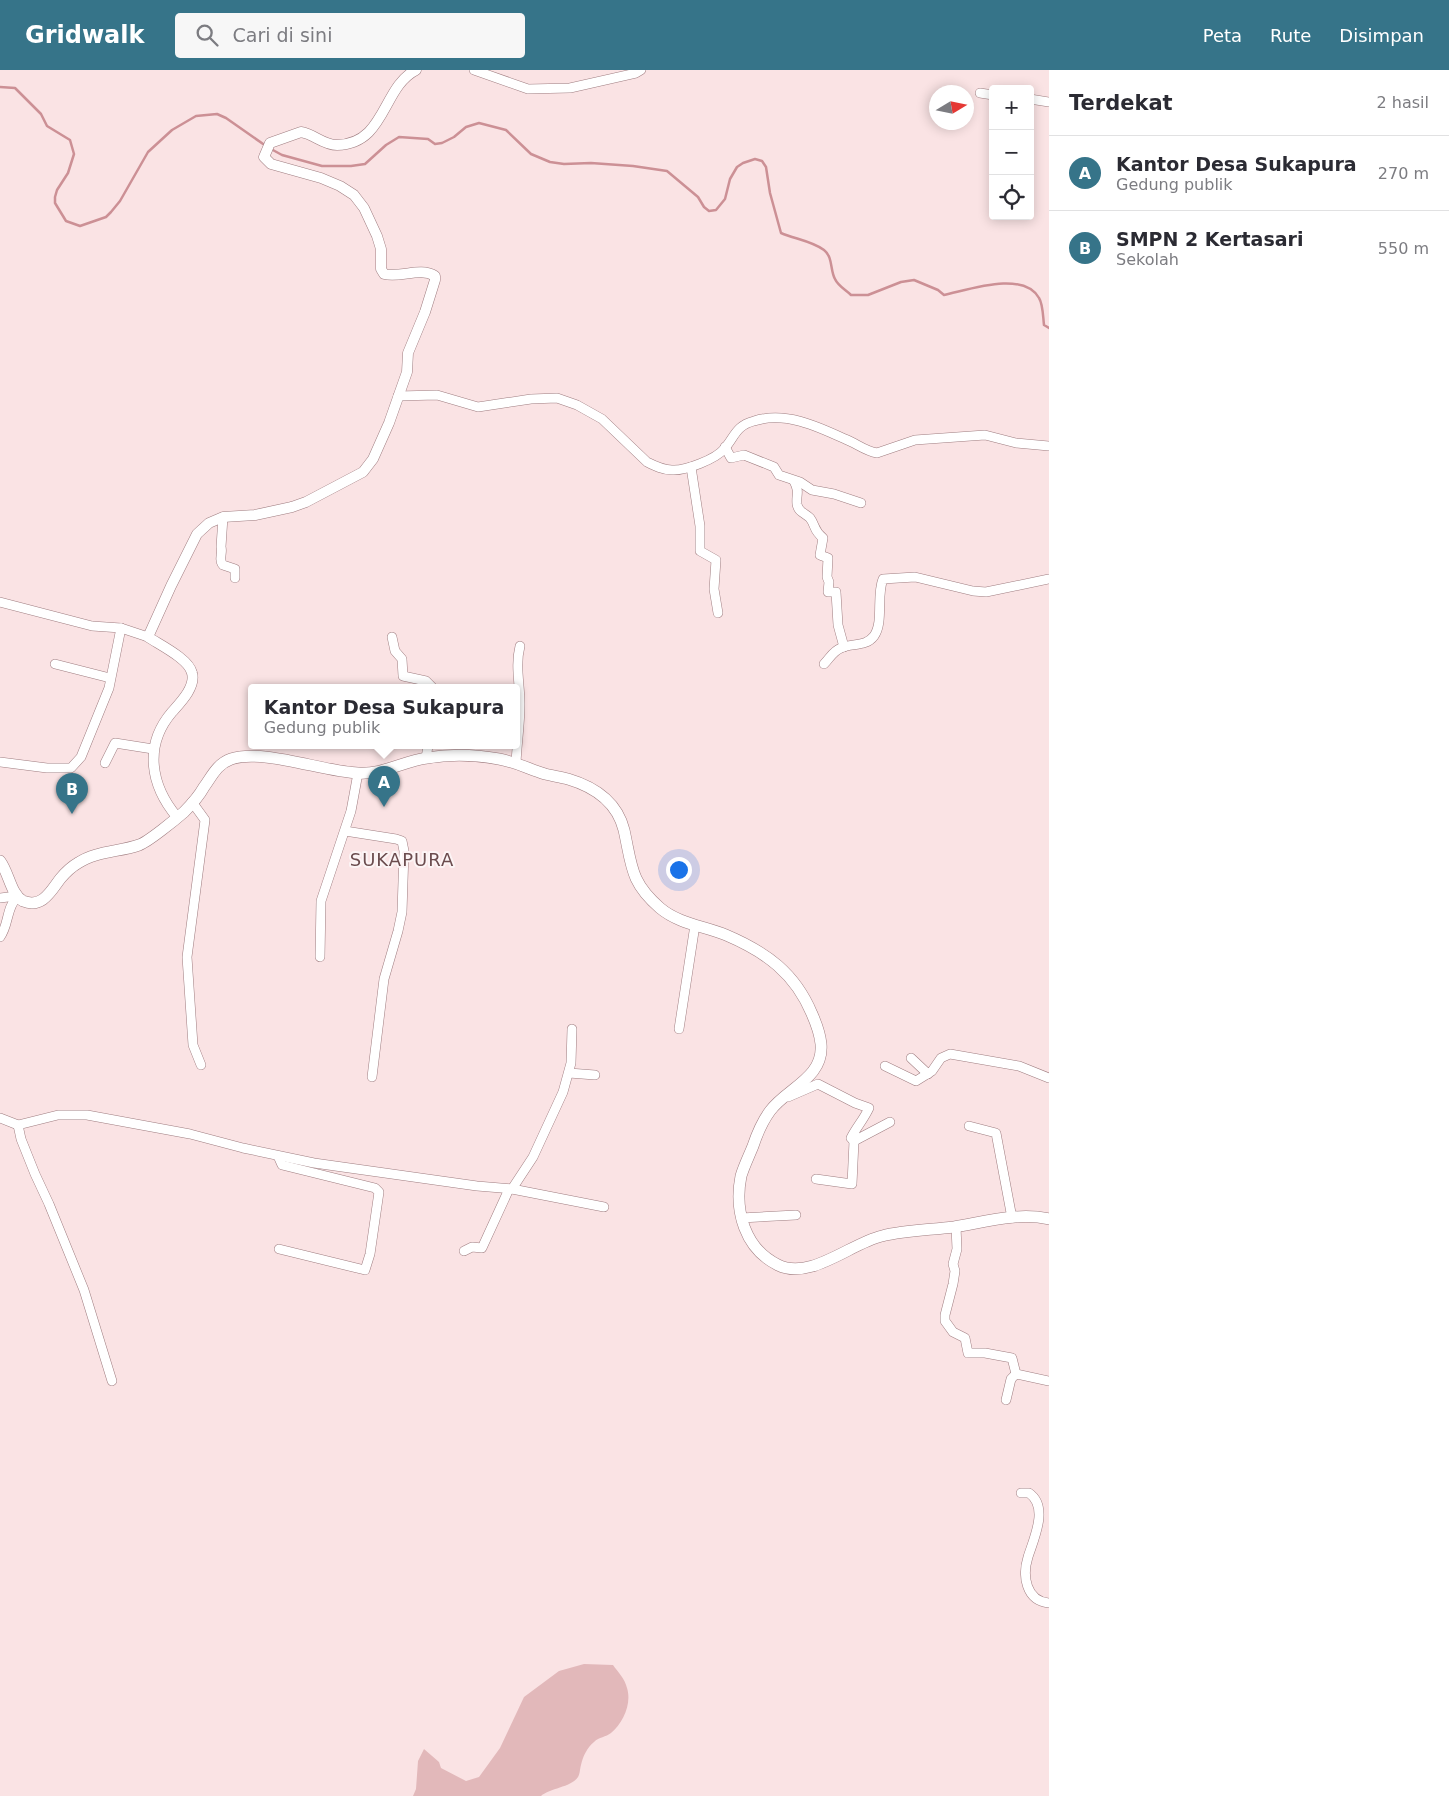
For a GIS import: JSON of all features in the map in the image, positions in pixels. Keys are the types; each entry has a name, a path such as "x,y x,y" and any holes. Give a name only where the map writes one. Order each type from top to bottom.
{"main road":[{"path":"0,861 7,871 16,896 30,903 44,899 62,877 78,863 94,856 138,846 147,841 178,817 204,788 212,774 222,764 234,758 250,756 269,758 358,773 384,770 426,758 460,756 491,758 516,763 548,775 569,779 604,796 611,802 624,827 631,867 638,884 644,892 673,917 724,934 761,954 784,970 796,983 805,998 819,1032 820,1056 814,1072 772,1107 763,1120 741,1178 739,1195 741,1218 747,1236 761,1253 780,1267 796,1270 821,1262 879,1236 1012,1218 1036,1216 1049,1219"}],"street":[{"path":"148,637 197,534 209,523 223,516 255,515 306,502 363,472 373,459 407,372 408,353 425,312 435,276 429,273 384,274 381,269 377,236 364,208 354,195 340,186 321,178 271,164 264,157 270,143 301,132 307,132 328,144 337,145 354,142 380,120 400,85 406,77 416,70"},
{"path":"474,70 528,89 570,88 636,73 641,70"},
{"path":"980,93 989,94"},
{"path":"1034,100 1049,102"},
{"path":"398,396 437,395 478,407 531,399 557,398 577,405 602,419 639,455 656,466 674,471 691,467 716,456 726,447 736,430 745,424 772,416 802,422 877,453 915,440 985,435 1016,443 1049,446"},
{"path":"726,447 731,458 744,455 774,467 780,474 812,490 834,494 861,503"},
{"path":"691,467 700,526 700,551 716,560 714,589 718,613"},
{"path":"794,481 798,488 797,505 801,512 810,518 815,532 823,538 820,555 828,558 826,578 829,582 828,592 836,592 838,624 844,647"},
{"path":"223,516 220,561 223,565 235,569 235,578"},
{"path":"824,664 830,655 844,647 858,645 874,636 877,628 879,588 883,579 915,577 973,591 986,592 1049,579"},
{"path":"0,602 92,626 121,628 148,637 180,657 192,672 192,681 178,707 166,721 153,749 153,763 159,788 164,799 178,817"},
{"path":"0,762 47,768 71,768 81,757 109,688 121,628"},
{"path":"392,637 395,651 402,659 403,676 426,681 429,684"},
{"path":"519,684 516,667 520,646"},
{"path":"55,664 110,678"},
{"path":"520,689 520,707"},
{"path":"105,763 115,743 153,749"},
{"path":"426,758 428,749"},
{"path":"516,763 517,749"},
{"path":"320,957 320,901 345,832 358,773"},
{"path":"192,802 205,820 187,957 192,1045 201,1066"},
{"path":"345,832 396,839 402,841 404,851 402,912 384,979 372,1077"},
{"path":"0,898 16,896"},
{"path":"0,937 6,926 11,904 16,896"},
{"path":"679,1029 695,925"},
{"path":"464,1251 472,1247 482,1248 511,1189 533,1157 563,1092 569,1073 572,1029"},
{"path":"885,1066 916,1081 928,1074 941,1058 950,1054 1019,1066 1049,1078"},
{"path":"911,1058 928,1074"},
{"path":"569,1073 595,1075"},
{"path":"782,1098 818,1084 869,1108 863,1121 851,1138 854,1141 852,1184 816,1180"},
{"path":"0,1118 18,1125 58,1115 87,1115 190,1134 243,1148 314,1163 511,1189 604,1207"},
{"path":"854,1141 890,1122"},
{"path":"18,1125 35,1174 84,1290 112,1381"},
{"path":"969,1126 996,1133 1012,1218"},
{"path":"278,1156 282,1166 376,1188 379,1192 370,1254 365,1270 278,1249"},
{"path":"741,1218 796,1215"},
{"path":"956,1227 957,1249 953,1264 954,1276 945,1321 953,1332 965,1338 968,1353 985,1353 1012,1358 1016,1374"},
{"path":"1016,1374 1049,1381"},
{"path":"1006,1400 1011,1379 1016,1374"},
{"path":"1020,1493 1030,1493 1038,1500 1041,1521 1026,1567 1029,1590 1033,1597 1049,1603"}],"shaded area":[{"path":"584,1664 613,1665 626,1685 628,1700 623,1719 615,1729 596,1740 587,1750 579,1776 575,1780 541,1796 413,1796 416,1789 418,1761 424,1749 439,1762 441,1768 466,1781 479,1777 500,1748 524,1697 559,1671"}],"waterway":[{"path":"0,87 15,88 41,114 47,126 70,140 74,154 68,173 57,190 55,203 66,221 80,226 106,217 120,201 148,152 172,130 196,116 217,114 226,118 266,146"},
{"path":"271,149 282,155 322,166 351,166 365,164 386,145 399,137 428,139 435,144 442,143 454,137 466,127 479,123 506,130 531,154 550,162 633,166 667,171 698,197 709,211 716,210 725,199 730,179 737,167 755,159 762,161 766,167 770,193 781,233 809,242 824,250 829,256 836,281 851,295 868,295 901,282 914,280 938,290 944,295 994,284 1008,283 1021,285 1031,290 1039,298 1044,325 1049,328"}],"place":[{"name":"Kantor Desa Sukapura","path":"384,807"},
{"name":"SMPN 2 Kertasari","path":"72,814"}],"district":[{"name":"SUKAPURA","path":"402,860"}]}
